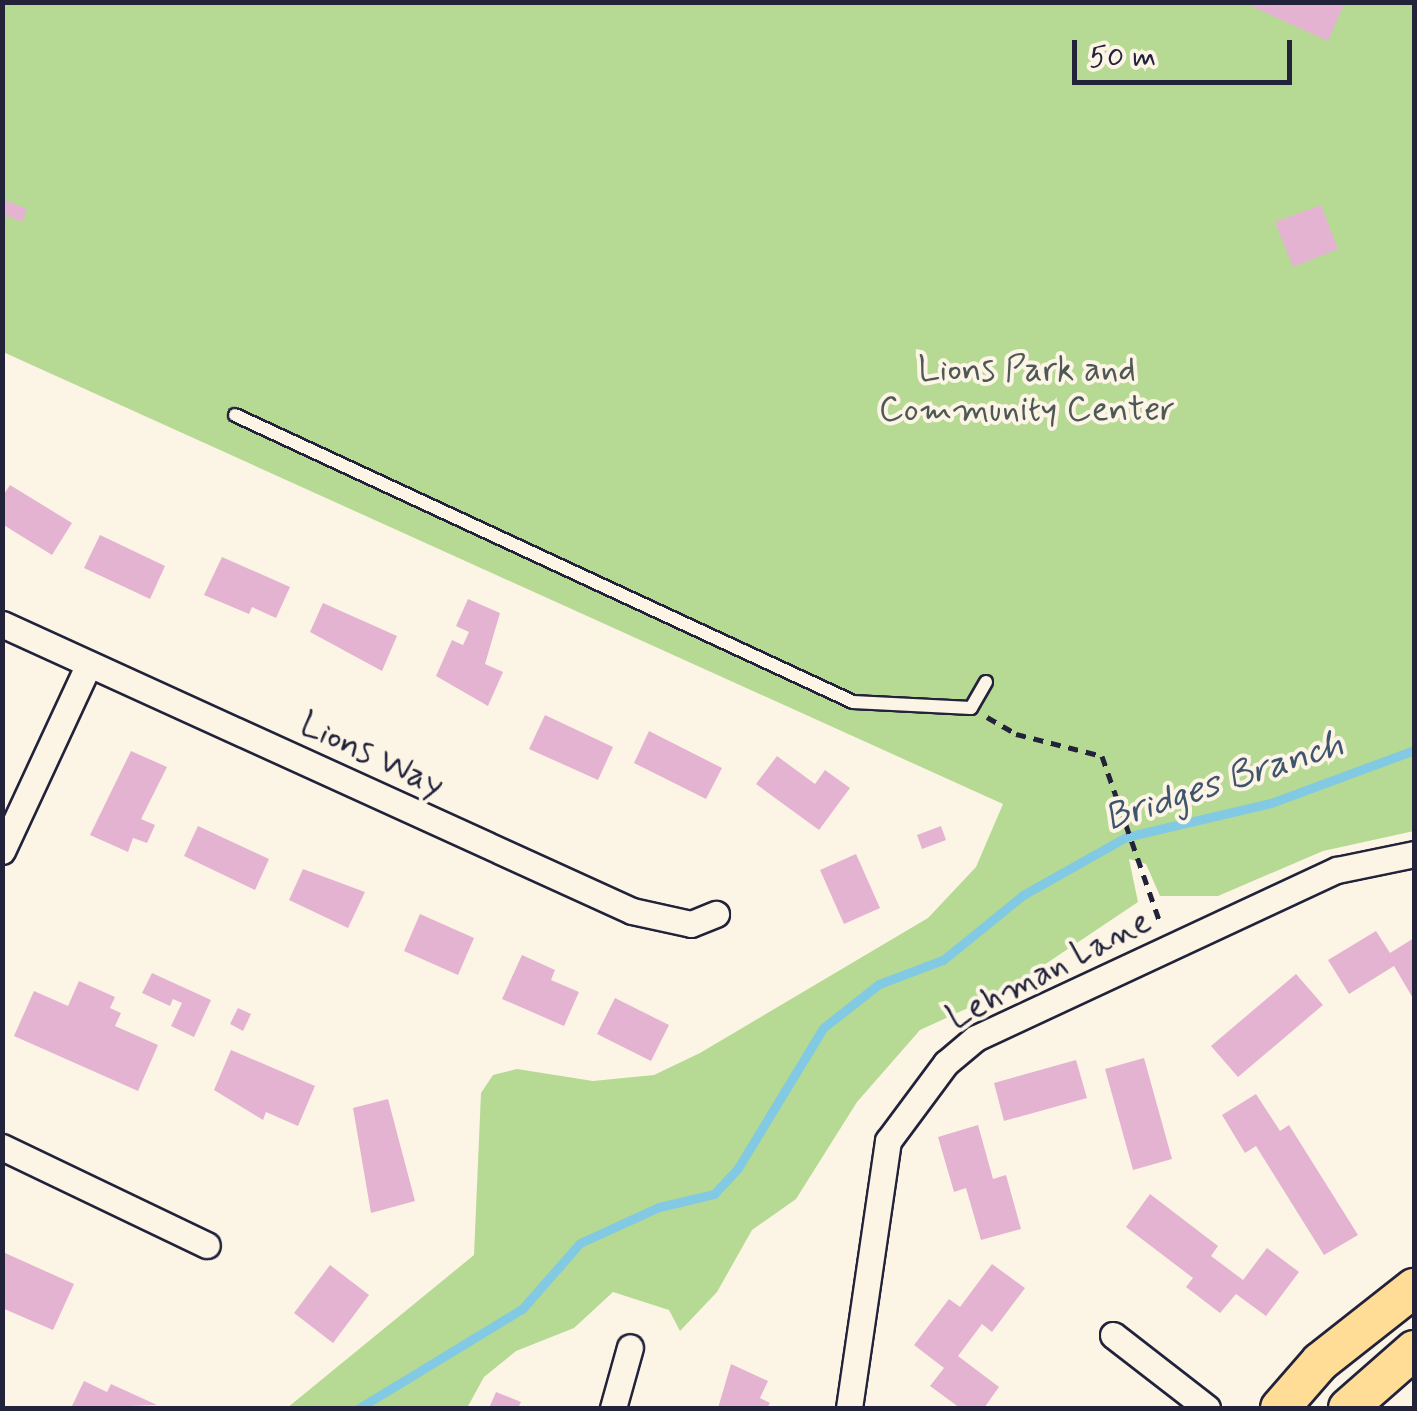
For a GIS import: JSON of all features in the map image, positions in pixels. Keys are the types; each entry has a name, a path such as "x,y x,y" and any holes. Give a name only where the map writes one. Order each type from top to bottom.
{"main road":[{"path":"1280,1408 1320,1362 1414,1288"},
{"path":"1348,1408 1414,1350"}],"street":[{"name":"Lions Way","path":"2,624 632,911 691,924 716,914"},
{"path":"2,851 89,664"},
{"name":"Lehman Lane","path":"849,1408 888,1141 946,1063 976,1038 1337,870 1414,854"},
{"path":"2,1147 208,1245"},
{"path":"1113,1335 1207,1408"},
{"path":"613,1408 630,1347"}],"lane":[{"path":"235,415 853,702 972,708 986,682"}],"path":[{"path":"972,708 1016,734 1102,756 1168,948"}],"green space":[{"name":"Lions Park and Community Center","path":"3,3 1414,3 1414,831 1323,851 1218,896 1160,896 1146,864 1129,859 1138,902 1005,991 920,1030 857,1102 796,1199 752,1230 717,1292 680,1331 669,1310 613,1292 574,1328 516,1351 484,1377 467,1408 287,1408 474,1255 481,1093 493,1075 517,1069 593,1081 654,1075 700,1053 928,918 976,867 1003,804 3,352"}],"building":[{"path":"1242,2 1345,2 1328,41"},
{"path":"2,199 27,209 22,222 2,214"},
{"path":"1321,205 1338,249 1293,267 1275,222"},
{"path":"10,485 72,523 52,555 2,524 2,497"},
{"path":"100,535 165,566 150,599 84,568"},
{"path":"222,557 290,587 276,618 252,607 249,614 204,595"},
{"path":"468,599 500,613 485,664 503,672 488,706 436,676 452,640 463,645 469,632 456,626"},
{"path":"323,603 397,636 382,671 310,632"},
{"path":"545,715 613,747 598,780 529,749"},
{"path":"649,731 722,768 706,799 634,763"},
{"path":"131,751 167,767 141,819 155,825 147,843 133,838 128,852 90,835"},
{"path":"777,756 815,784 825,770 850,788 819,830 756,784"},
{"path":"198,826 269,859 255,890 184,856"},
{"path":"941,826 946,840 922,849 917,835"},
{"path":"856,854 880,908 844,924 820,870"},
{"path":"303,869 365,892 348,928 289,900"},
{"path":"420,914 474,938 458,975 404,951"},
{"path":"1376,931 1390,953 1414,938 1414,1000 1394,966 1349,994 1328,960"},
{"path":"522,955 555,970 551,980 579,992 564,1026 502,999"},
{"path":"152,973 211,1000 194,1037 171,1026 182,1003 173,999 170,1006 142,993"},
{"path":"1296,974 1323,1005 1238,1077 1211,1046"},
{"path":"79,981 115,997 110,1008 121,1013 115,1026 158,1045 138,1091 14,1036 34,991 68,1006"},
{"path":"615,998 669,1025 651,1061 597,1034"},
{"path":"238,1008 251,1014 243,1031 230,1024"},
{"path":"231,1050 315,1086 298,1126 266,1112 263,1120 214,1090"},
{"path":"1144,1058 1172,1159 1133,1170 1105,1069"},
{"path":"1076,1060 1087,1098 1004,1121 994,1083"},
{"path":"1256,1094 1280,1131 1289,1125 1358,1235 1324,1255 1256,1146 1245,1153 1222,1115"},
{"path":"388,1099 415,1201 371,1213 353,1108"},
{"path":"978,1125 993,1179 1006,1175 1021,1229 981,1240 966,1188 954,1192 938,1137"},
{"path":"1150,1194 1218,1246 1211,1256 1243,1280 1267,1248 1299,1272 1266,1316 1236,1294 1220,1313 1186,1287 1193,1278 1126,1227"},
{"path":"5,1253 74,1284 53,1330 2,1308"},
{"path":"992,1264 1025,1288 992,1332 982,1324 958,1356 999,1387 984,1408 960,1408 930,1386 944,1368 914,1345 949,1299 960,1307"},
{"path":"330,1265 369,1295 333,1343 294,1313"},
{"path":"731,1364 768,1381 760,1398 770,1403 767,1408 718,1408"},
{"path":"84,1381 107,1392 111,1384 157,1405 71,1408"},
{"path":"496,1392 521,1402 518,1408 489,1408"}],"waterway":[{"name":"Bridges Branch","path":"359,1408 522,1309 580,1243 659,1207 714,1194 738,1168 823,1028 879,984 943,960 1023,895 1126,837 1271,803 1414,750"}]}
